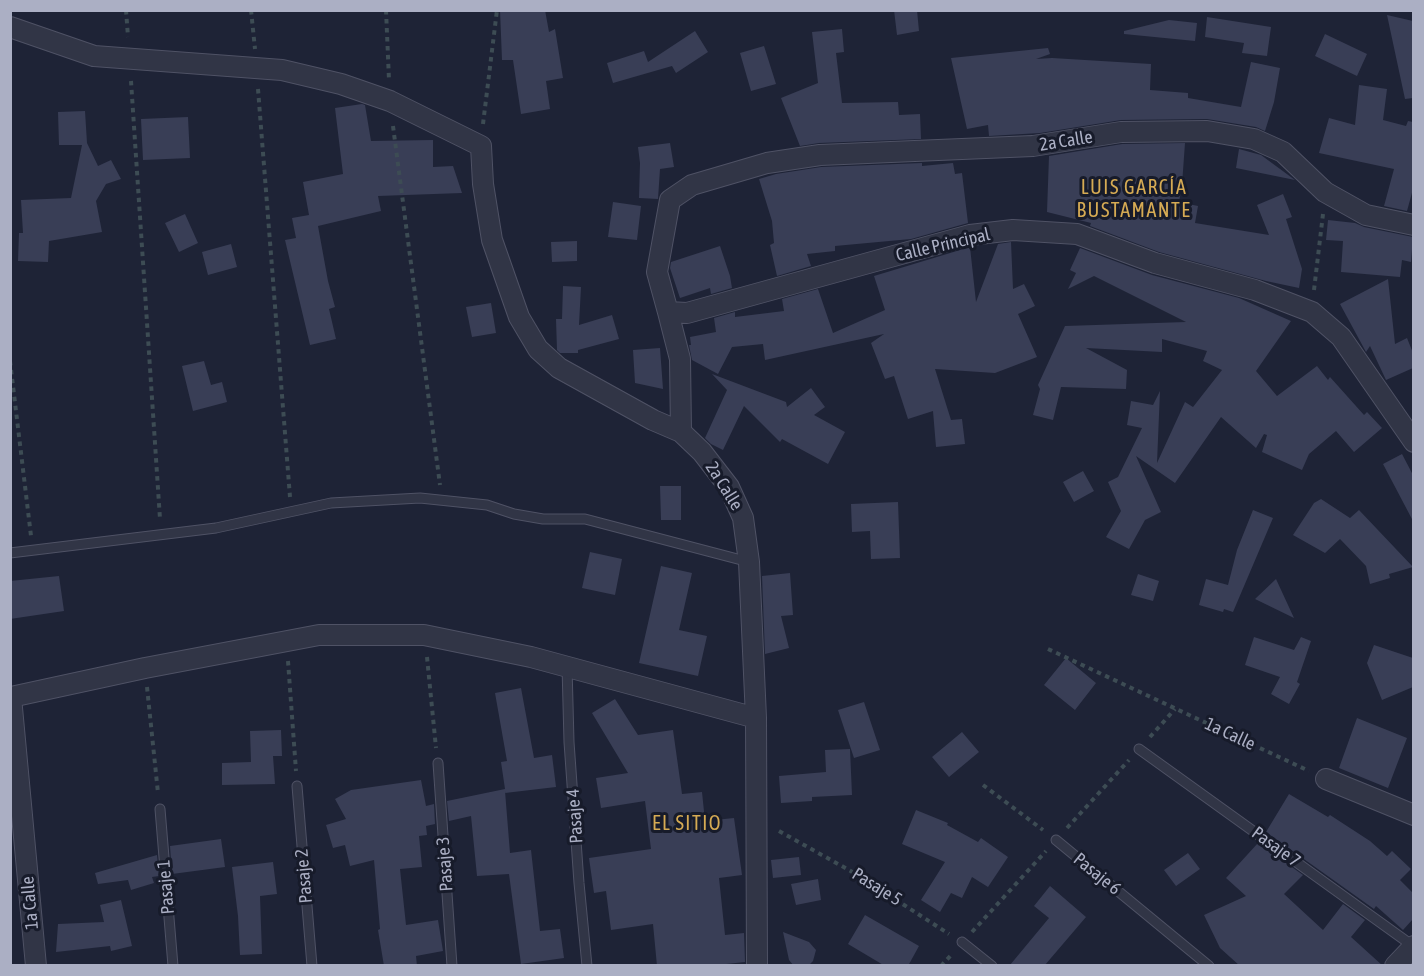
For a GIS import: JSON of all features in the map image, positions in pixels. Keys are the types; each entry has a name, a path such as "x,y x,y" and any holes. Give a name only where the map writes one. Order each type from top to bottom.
{"street":[{"path":"10,27 94,56 282,70 331,82 390,101 480,146"},
{"name":"2a Calle","path":"668,312 657,272 670,200 692,185 767,163 820,155 1033,146 1121,132 1207,131 1254,139 1283,152 1325,192 1366,215 1413,225"},
{"name":"2a Calle","path":"480,146 483,184 492,240 519,317 538,349 559,369 653,420 681,432 702,452 729,487 743,518 748,562 756,718 757,966"},
{"name":"Calle Principal","path":"668,312 687,313 970,235 1013,230 1077,234 1155,263 1255,290 1312,312 1341,337 1413,442"},
{"path":"668,312 680,359 681,432"},
{"path":"11,697 145,668 319,635 424,635 567,666 756,718"},
{"name":"1a Calle","path":"11,697 36,966"},
{"path":"1326,779 1413,815"},
{"path":"1395,966 1413,946"}],"lane":[{"path":"10,553 216,528 331,503 420,498 487,505 514,514 543,519 585,519 748,562"},
{"name":"Pasaje 4","path":"567,666 569,742 578,872 588,966"},
{"name":"Pasaje 7","path":"1139,749 1413,946"},
{"name":"Pasaje 3","path":"438,763 452,966"},
{"name":"Pasaje 2","path":"297,786 312,966"},
{"name":"Pasaje 1","path":"160,809 173,966"},
{"name":"Pasaje 6","path":"1056,840 1209,966"},
{"path":"962,942 992,966"}],"path":[{"path":"251,10 291,513"},
{"path":"386,10 390,101 442,500"},
{"path":"480,146 497,10"},
{"path":"130,58 162,535"},
{"path":"1312,312 1325,192"},
{"path":"10,361 33,550"},
{"path":"424,635 438,763"},
{"path":"286,641 297,786"},
{"name":"1a Calle","path":"1048,649 1326,779"},
{"path":"145,668 160,809"},
{"name":"Pasaje 6","path":"983,785 1056,840"},
{"name":"Pasaje 5","path":"756,818 856,874 962,942"}],"building":[{"path":"500,10 545,10 549,32 555,29 563,78 546,81 550,109 521,114 513,60 502,60"},
{"path":"894,10 917,10 919,31 897,35"},
{"path":"1387,15 1413,21 1413,98 1405,99"},
{"path":"1207,17 1271,27 1267,56 1242,53 1244,43 1205,37"},
{"path":"1169,20 1197,23 1195,41 1124,34 1124,31"},
{"path":"842,29 844,52 836,53 842,103 898,102 899,115 920,114 921,139 819,143 800,146 781,98 818,83 812,32"},
{"path":"695,31 708,52 676,73 672,66 613,83 607,63 644,51 648,62"},
{"path":"1325,34 1367,54 1357,76 1315,56"},
{"path":"764,46 776,84 751,91 740,53"},
{"path":"1048,48 1050,54 1036,59 1151,64 1150,90 1188,93 1188,98 1241,107 1251,62 1280,68 1274,102 1265,131 1256,127 1207,119 1121,120 1040,133 989,136 988,125 967,129 951,58"},
{"path":"1359,85 1387,89 1383,120 1406,126 1408,121 1413,122 1413,189 1407,211 1384,206 1394,169 1319,153 1329,118 1355,125"},
{"path":"365,105 371,141 433,140 433,167 453,166 462,193 378,196 381,211 318,226 335,307 329,309 336,339 310,345 285,240 296,238 292,218 309,215 303,182 343,174 335,108"},
{"path":"85,111 87,143 98,166 111,160 121,179 106,184 96,201 102,232 49,241 48,262 18,261 19,233 23,233 21,200 71,198 82,145 59,145 58,112"},
{"path":"188,117 190,158 143,160 141,119"},
{"path":"670,143 674,167 660,169 658,199 639,198 638,147"},
{"path":"1185,143 1179,202 1198,206 1195,223 1269,235 1257,205 1283,194 1292,217 1286,219 1302,269 1299,288 1159,252 1090,226 1091,223 1047,212 1049,156 1122,144"},
{"path":"1239,149 1261,155 1295,180 1236,168"},
{"path":"922,163 922,166 953,163 955,174 962,173 968,223 911,239 835,246 835,251 807,254 811,266 777,276 770,245 774,243 772,221 759,179 821,167"},
{"path":"613,202 641,206 637,240 608,237"},
{"path":"185,214 198,243 179,252 165,223"},
{"path":"1328,220 1355,223 1413,237 1411,262 1402,260 1400,277 1341,272 1343,241 1326,240"},
{"path":"577,241 577,261 552,262 551,242"},
{"path":"1011,242 1013,289 1024,284 1035,306 1018,314 1037,357 995,373 935,369 951,420 962,419 965,444 936,447 933,411 908,419 894,376 885,379 871,343 884,334 765,360 763,344 732,347 718,374 692,360 690,337 716,332 714,318 735,312 735,317 784,311 782,299 818,289 833,333 885,310 874,276 970,247 976,302 998,244"},
{"path":"231,244 237,267 208,275 202,252"},
{"path":"720,246 732,288 711,294 710,288 680,298 670,268 671,262"},
{"path":"1080,248 1152,275 1239,298 1291,321 1256,371 1277,396 1317,366 1364,415 1367,412 1382,428 1354,452 1336,431 1309,454 1302,470 1262,452 1267,435 1264,434 1256,448 1221,417 1175,483 1136,456 1161,512 1145,520 1129,549 1106,537 1121,511 1108,482 1118,477 1142,428 1127,425 1131,401 1153,405 1160,391 1157,463 1185,402 1193,407 1222,370 1203,361 1207,351 1162,339 1162,352 1086,348 1127,370 1126,389 1061,387 1053,420 1033,415 1040,389 1038,385 1065,326 1186,322 1094,276 1068,289 1076,273 1070,270"},
{"path":"1388,279 1395,344 1407,338 1413,353 1413,368 1386,380 1370,346 1366,352 1340,304"},
{"path":"563,286 581,287 579,325 612,315 619,339 578,350 578,353 560,353 557,350 556,319 562,319"},
{"path":"491,303 496,333 472,337 466,307"},
{"path":"660,348 663,389 635,383 633,350"},
{"path":"204,361 211,385 222,382 227,402 193,411 182,366"},
{"path":"712,374 786,402 787,407 811,388 825,407 814,415 845,432 828,464 782,439 780,442 744,406 723,450 711,444 705,438 727,390"},
{"path":"1402,454 1413,475 1413,521 1383,464"},
{"path":"1083,471 1094,491 1074,502 1063,482"},
{"path":"660,486 681,486 681,520 661,520"},
{"path":"1321,499 1350,518 1359,510 1413,567 1389,574 1390,578 1370,584 1366,566 1340,539 1325,553 1293,535 1314,503"},
{"path":"898,502 900,558 871,559 870,531 852,532 851,504"},
{"path":"1253,510 1273,518 1233,612 1224,609 1223,612 1199,605 1206,579 1228,585 1237,550"},
{"path":"590,552 622,559 615,595 582,588"},
{"path":"661,566 692,573 679,630 707,636 698,676 639,663"},
{"path":"790,573 793,615 781,616 789,648 765,654 762,576"},
{"path":"1138,574 1159,581 1153,601 1131,595"},
{"path":"59,576 64,611 10,619 10,581"},
{"path":"1276,579 1294,618 1255,599"},
{"path":"1254,637 1294,650 1301,637 1311,641 1297,682 1300,684 1289,704 1271,694 1280,677 1245,665"},
{"path":"1374,645 1413,658 1413,687 1382,700 1367,663"},
{"path":"1066,658 1096,683 1075,710 1044,685"},
{"path":"521,688 534,758 552,755 556,787 505,793 510,853 531,850 540,931 560,929 564,958 521,964 509,874 477,876 471,816 449,821 447,801 505,789 501,762 507,761 495,693"},
{"path":"615,699 638,735 673,730 682,794 702,792 705,821 734,818 742,875 719,878 725,935 744,933 745,962 708,966 657,966 653,924 611,930 606,891 594,893 589,858 651,849 645,801 601,808 596,778 628,773 592,713"},
{"path":"864,702 880,750 854,758 838,710"},
{"path":"1357,718 1407,738 1388,788 1339,768"},
{"path":"281,730 282,756 273,756 275,784 222,785 222,763 251,762 250,731"},
{"path":"962,732 979,752 949,777 932,757"},
{"path":"850,749 852,795 812,797 812,801 781,803 779,776 826,772 825,750"},
{"path":"421,780 426,806 434,804 435,824 426,826 427,835 419,836 422,867 400,869 406,925 438,920 443,951 416,956 417,966 384,966 378,930 380,929 374,860 350,866 345,845 333,848 326,825 346,819 335,799 351,790"},
{"path":"1289,794 1328,817 1330,815 1370,841 1387,856 1392,851 1411,869 1400,880 1413,893 1413,919 1403,930 1376,906 1374,909 1266,832"},
{"path":"916,810 948,823 947,825 978,842 981,838 1008,857 988,887 972,877 962,898 951,893 940,912 921,900 945,862 902,844"},
{"path":"221,839 225,867 172,874 170,846"},
{"path":"1258,843 1303,875 1284,894 1323,930 1343,904 1365,920 1351,937 1383,966 1240,966 1220,948 1204,915 1246,896 1226,878"},
{"path":"1188,853 1200,869 1176,886 1164,870"},
{"path":"157,855 159,876 152,877 154,883 131,890 128,880 98,884 95,873"},
{"path":"799,857 801,875 773,878 771,860"},
{"path":"273,862 277,894 260,896 262,954 240,955 232,867"},
{"path":"818,879 821,900 796,905 791,884"},
{"path":"1050,886 1086,917 1045,965 1010,965 1049,918 1034,906"},
{"path":"121,900 132,946 111,951 110,946 56,952 58,924 104,922 100,905"},
{"path":"865,915 919,946 908,966 885,966 848,944"},
{"path":"783,932 809,942 816,950 813,961 808,966 794,966 789,960"}],"district":[{"name":"LUIS GARCÍA BUSTAMANTE","path":"1134,200"},
{"name":"EL SITIO","path":"687,824"}]}
